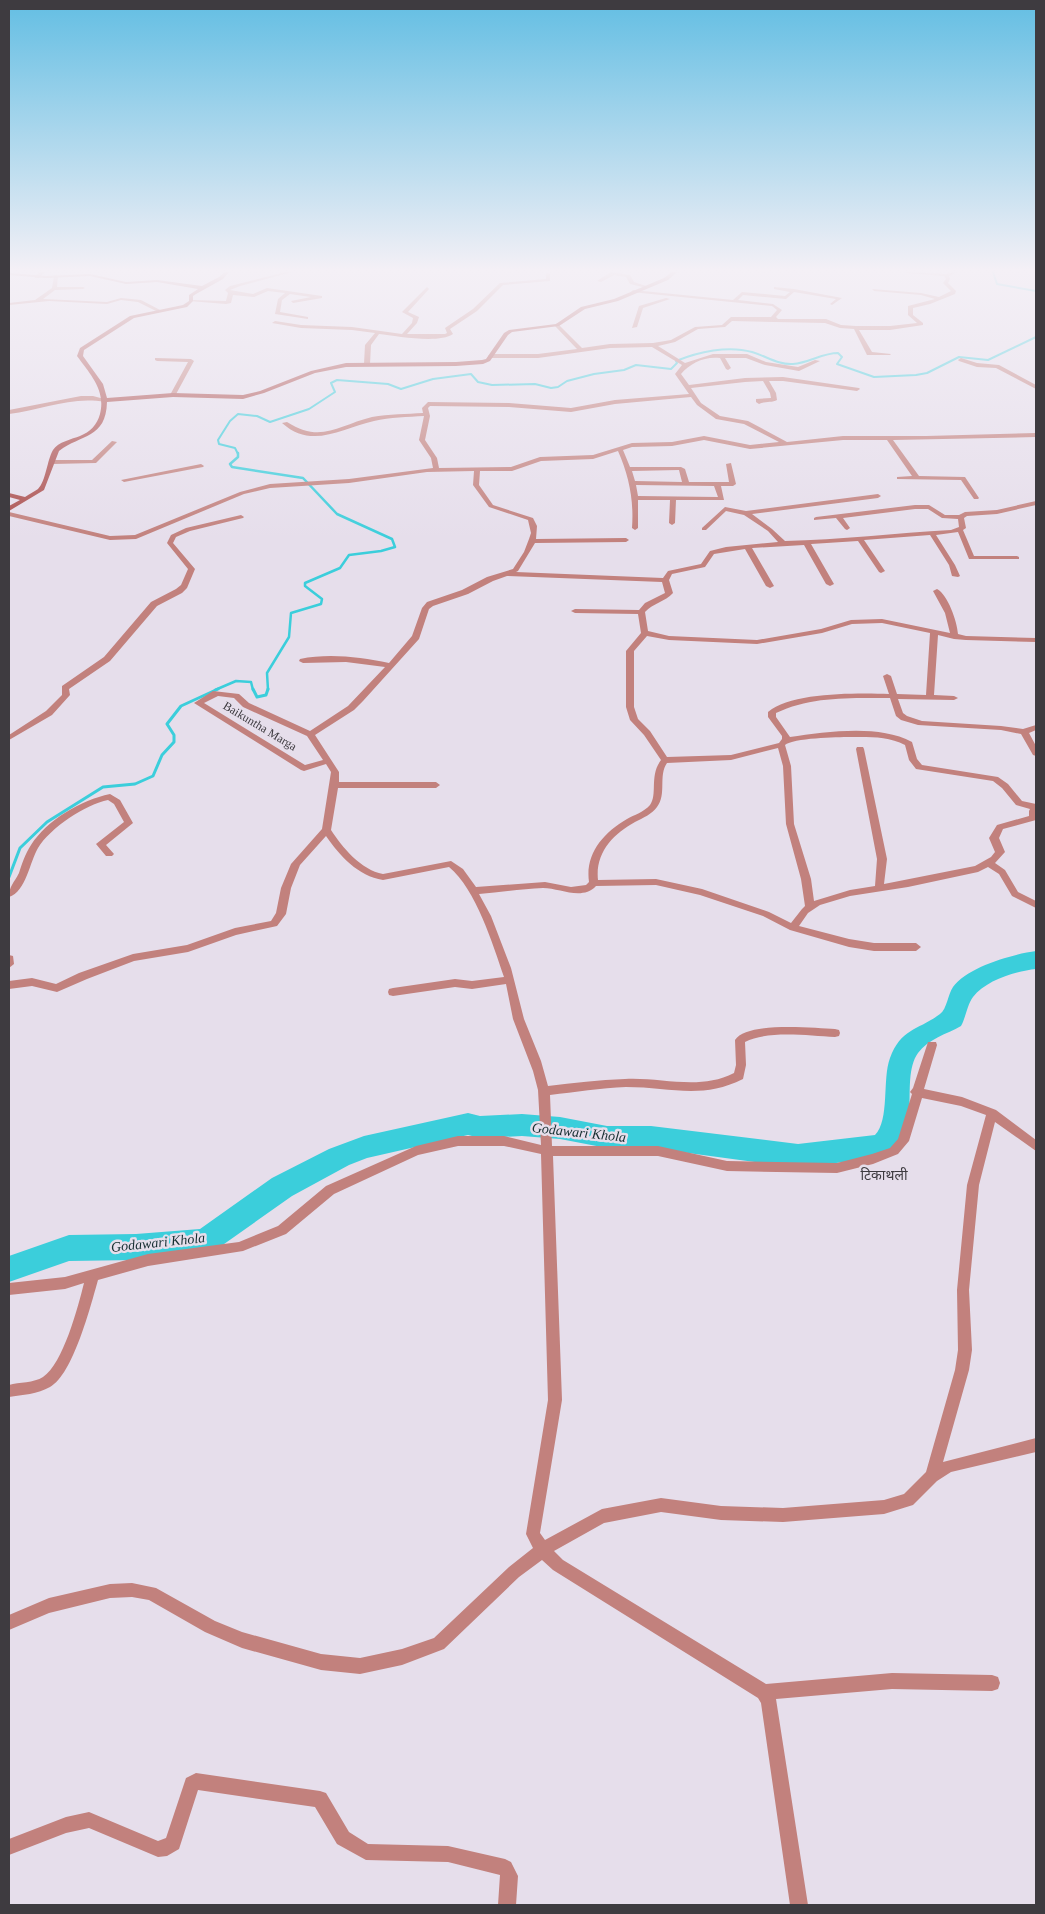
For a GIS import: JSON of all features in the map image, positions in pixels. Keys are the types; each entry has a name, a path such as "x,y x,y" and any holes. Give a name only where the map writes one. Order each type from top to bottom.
{"main road":[{"path":"9,509 42,489 59,447 95,429 104,410 105,400 100,381 84,361"},
{"path":"105,400 173,395 243,397 262,392 320,370 367,364 466,364 484,361"},
{"path":"9,495 26,498"}],"street":[{"path":"173,395 191,361"},
{"path":"679,361 685,365"},
{"path":"694,361 685,365 678,374 698,404 721,419 744,420 785,443"},
{"path":"724,361 728,368"},
{"path":"761,361 799,369 817,362"},
{"path":"965,361 977,365 997,366 1036,387"},
{"path":"686,387 765,379 790,379 857,389"},
{"path":"758,402 758,400 774,400 773,393 765,379"},
{"path":"436,469 434,458 422,440 426,405 438,402 571,410 615,402 691,396"},
{"path":"9,412 76,399 105,400"},
{"path":"285,423 297,431 319,435 345,429 374,418 426,414"},
{"path":"9,514 116,539 136,538 242,493 270,486 349,481 393,473 436,469 518,468 540,459 593,457 632,445 672,444 704,438 741,447 843,438 890,439 1036,435"},
{"path":"890,439 917,478"},
{"path":"53,462 94,462 114,442"},
{"path":"620,449 629,469 635,498 635,528"},
{"path":"631,483 717,484 733,482 729,464"},
{"path":"124,480 201,466"},
{"path":"629,469 679,468 682,469 686,483"},
{"path":"9,985 32,982 57,988 83,976 133,958 188,948 235,932 274,924 281,914 286,888 296,864 326,830 335,772 310,734 351,708 416,637 430,604 465,592 490,579 516,570 534,540 535,530 532,519 490,506 476,485 476,470"},
{"path":"899,478 963,478 976,498"},
{"path":"717,484 724,510"},
{"path":"704,528 724,510 746,513 878,496"},
{"path":"635,498 722,499"},
{"path":"672,523 673,499"},
{"path":"846,500 858,513"},
{"path":"816,519 858,513 929,507 944,517 961,516 968,513 997,512 1036,503"},
{"path":"746,513 770,530 783,543"},
{"path":"838,516 847,528"},
{"path":"960,530 963,528 961,516"},
{"path":"9,738 49,713 66,695 65,688 107,659 154,604 184,586 192,569 170,543 170,539 188,529 241,518"},
{"path":"176,520 188,529"},
{"path":"575,611 641,612 650,602 666,597 669,593 665,580 670,572 703,566 712,552 783,543 860,539 960,530"},
{"path":"960,530 971,558 1016,558"},
{"path":"932,533 952,565 956,576"},
{"path":"860,539 881,571"},
{"path":"534,540 626,540"},
{"path":"806,542 830,584"},
{"path":"748,548 770,586"},
{"path":"508,574 665,580"},
{"path":"937,591 950,613 954,624 954,636"},
{"path":"641,612 645,633"},
{"path":"645,633 669,638 757,642 822,631 851,622 882,621 954,636 1036,640"},
{"path":"645,633 630,651 630,707 634,720 647,733 665,760"},
{"path":"930,698 934,633"},
{"path":"303,661 349,659 390,665"},
{"path":"887,676 899,714 912,722 1001,728 1024,732 1036,728"},
{"name":"Baikuntha Marga","path":"310,734 246,705 240,698 214,693 198,703 304,768 328,761"},
{"path":"810,906 806,879 790,824 787,766 783,742 786,736 772,717 772,712 789,704 829,698 893,696 954,698"},
{"path":"1024,732 1036,753"},
{"path":"665,760 697,760 741,755 783,742 828,734 898,738 909,744 913,760 918,767 995,779 1005,786 1020,803 1036,808 1033,811 1033,818 1000,827 994,834 1000,852 989,863 978,869 960,874 850,893 810,906 792,928"},
{"path":"860,749 881,852 879,889"},
{"path":"594,883 592,865 598,850 624,824 656,804 658,773 660,766 665,760"},
{"path":"334,785 436,786"},
{"path":"9,894 21,882 33,848 42,836 94,800 114,798 128,823 101,844 109,854"},
{"path":"326,830 331,839 360,867 375,876 383,877 451,864 456,867 473,890 510,980 520,1022 539,1067 544,1095 555,1400 533,1534 542,1550 558,1565 764,1692 769,1702 799,1905"},
{"path":"989,863 1002,872 1015,894 1036,905"},
{"path":"473,890 545,885 571,890 589,888 594,883 656,882 685,888 766,914 792,928 849,943 883,947 916,947"},
{"path":"9,959 9,964"},
{"path":"393,992 455,983 472,985 510,980"},
{"path":"544,1095 626,1083 708,1087 727,1084 739,1076 741,1065 740,1040 747,1035 764,1033 835,1033"},
{"path":"9,1290 65,1283 148,1260 239,1247 282,1230 330,1190 416,1150 458,1141 658,1151 727,1166 837,1168 873,1159 894,1151 903,1141 916,1092 932,1045"},
{"path":"916,1092 962,1102 992,1114 1036,1146"},
{"path":"932,1476 962,1370 965,1350 964,1290 973,1185 992,1114"},
{"path":"9,1391 47,1382 57,1372 84,1310 93,1275"},
{"path":"9,1623 49,1606 110,1591 132,1590 152,1593 210,1626 242,1640 321,1662 360,1666 402,1656 439,1644 508,1577 542,1550 602,1516 661,1505 721,1513 783,1515 884,1507 908,1500 932,1476 949,1466 1036,1445"},
{"path":"764,1692 892,1681 992,1683"},
{"path":"9,1847 66,1825 89,1820 158,1849 167,1848 173,1843 192,1784 196,1781 320,1799 343,1838 366,1852 448,1854 505,1868 509,1876 507,1905"}],"waterway":[{"path":"238,454 235,448 219,444 218,440 230,421 238,414 257,416 270,422 309,409 335,392 331,383 337,380 388,384 401,389 433,379 471,374 478,382 492,385 535,384 551,388 558,387 567,381 594,374 624,370 636,365 671,369 677,363 676,361"},
{"path":"775,361 788,364 807,361"},
{"path":"839,361 837,364 874,377 927,373 950,361"},
{"path":"238,454 238,457 230,464 232,467 303,478 337,514 392,539 395,547 381,551 349,555 340,568 305,583 305,586 322,599 321,604 291,613 289,637 267,673 268,689"},
{"path":"215,690 236,681 251,682 253,690"},
{"path":"9,877 20,848 47,822 103,787 135,784 153,776 162,755 174,742 174,735 167,724 181,706 218,689"},
{"path":"253,689 257,697 266,695 268,689"},
{"name":"Godawari Khola","path":"9,1269 69,1248 136,1247 194,1243 207,1240 282,1187 339,1157 364,1147 430,1134 468,1124 480,1127 522,1125 560,1128 607,1137 651,1137 798,1156 882,1146 889,1138 893,1128 902,1058 911,1043 952,1019 962,993 968,987 1008,966 1036,960"}],"district":[{"name":"टिकाथली","path":"884,1175"}]}
